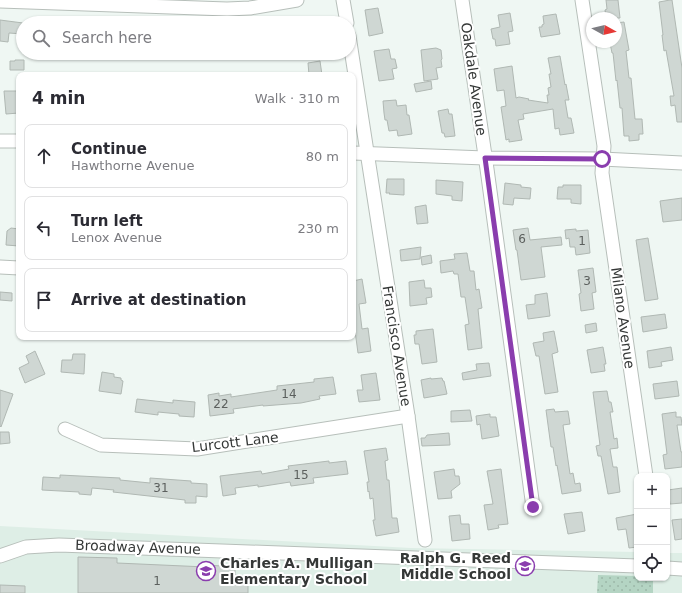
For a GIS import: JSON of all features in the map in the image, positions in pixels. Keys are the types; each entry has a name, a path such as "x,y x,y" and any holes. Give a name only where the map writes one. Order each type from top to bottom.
{"street":[{"path":"0,1 226,9 250,8 297,0"},
{"path":"343,0 346,16"},
{"name":"Oakdale Avenue","path":"462,0 533,507"},
{"name":"Milano Avenue","path":"582,0 604,146 602,173 646,473"},
{"name":"Francisco Avenue","path":"353,60 355,72"},
{"name":"Francisco Avenue","path":"356,82 408,416 425,540"},
{"path":"0,141 16,141"},
{"path":"356,153 485,158 602,159 682,163"},
{"path":"0,267 16,268"},
{"name":"Lurcott Lane","path":"65,429 101,445 197,449 408,416"},
{"name":"Broadway Avenue","path":"0,556 26,547 59,545 634,566"},
{"path":"670,568 682,569"}],"shaded area":[{"name":"Charles A. Mulligan Elementary School","path":"0,526 411,548 634,552 634,581 670,581 670,553 682,553 682,593 0,593"}],"green space":[{"path":"598,575 634,576 634,581 653,581 653,593 597,593"}],"building":[{"path":"606,0 618,0 619,12 605,12 605,10 607,9"},
{"path":"672,0 682,68 682,122 677,122 675,105 671,106 670,96 674,96 662,35 659,2"},
{"path":"378,8 383,33 369,36 365,10"},
{"path":"510,13 513,31 508,32 510,44 496,46 491,29 500,27 498,15"},
{"path":"556,14 560,34 541,37 539,27 542,27 544,24 543,16"},
{"path":"0,20 16,22 16,34 9,33 8,42 0,41"},
{"path":"622,22 624,22 629,50 626,51 629,78 631,78 635,119 642,119 643,134 639,134 639,140 629,141 629,136 624,136 622,108 620,108 613,53 611,48 622,48"},
{"path":"436,48 441,50 442,59 442,67 436,68 438,79 424,81 421,50"},
{"path":"389,49 391,59 395,59 397,68 392,69 394,79 379,81 374,51"},
{"path":"560,56 569,100 565,100 568,118 571,118 574,133 560,135 559,128 555,129 553,109 523,114 524,119 518,120 522,140 509,142 509,139 506,140 501,107 506,106 504,90 497,91 494,69 512,66 516,98 519,97 548,103 548,88 551,87 549,74 551,74 548,58"},
{"path":"24,60 24,70 10,70 10,61"},
{"path":"320,61 322,72 309,72 308,63"},
{"path":"431,81 432,89 416,92 414,84"},
{"path":"4,91 16,91 16,113 6,114"},
{"path":"396,100 397,106 406,105 412,134 398,136 397,130 389,131 387,120 385,120 383,101"},
{"path":"448,109 449,114 452,114 455,136 445,137 444,133 442,133 438,111"},
{"path":"387,179 404,179 404,195 386,193"},
{"path":"436,180 463,182 462,201 452,200 452,196 436,194"},
{"path":"505,183 531,188 530,199 514,198 513,205 503,204"},
{"path":"563,185 581,185 581,204 571,203 571,199 557,199 558,187 563,187"},
{"path":"682,198 682,220 663,222 660,201"},
{"path":"426,205 428,223 417,224 415,207"},
{"path":"11,228 16,229 16,246 6,245 7,231"},
{"path":"528,228 530,240 561,237 562,245 541,247 545,277 521,280 513,230"},
{"path":"576,229 576,231 588,230 590,253 576,255 575,247 570,247 569,238 566,239 565,230"},
{"path":"648,238 658,299 645,301 636,240"},
{"path":"421,247 420,259 401,261 400,250"},
{"path":"467,253 470,271 474,271 476,290 479,289 482,308 478,309 482,348 468,350 465,325 469,324 465,297 461,297 458,274 454,274 453,271 441,273 440,261 455,259 454,254"},
{"path":"431,255 432,263 422,265 421,257"},
{"path":"593,268 596,292 592,293 594,309 581,311 579,294 581,293 578,270"},
{"path":"362,279 366,303 359,304 362,329 368,328 371,351 358,353 356,338 356,280"},
{"path":"424,280 425,288 431,288 432,297 426,298 427,304 410,306 409,282"},
{"path":"0,292 12,293 12,301 0,300"},
{"path":"547,293 550,316 528,319 526,305 535,304 535,295"},
{"path":"665,314 667,328 643,332 641,317"},
{"path":"596,323 597,331 586,333 585,325"},
{"path":"433,329 437,362 422,364 419,344 415,344 414,335 416,335 416,331"},
{"path":"554,331 558,352 552,354 558,392 545,394 539,356 536,356 533,343 544,341 543,333"},
{"path":"603,347 606,364 604,364 605,371 591,373 587,350"},
{"path":"671,347 673,360 661,362 662,366 649,368 647,351"},
{"path":"35,351 45,374 25,383 19,368 29,363 26,356"},
{"path":"73,354 85,354 84,374 61,372 62,360 72,360"},
{"path":"489,363 491,376 463,380 462,373 477,370 476,364"},
{"path":"102,372 114,374 114,377 121,378 123,381 121,394 99,391"},
{"path":"376,373 380,400 359,402 357,390 363,390 361,375"},
{"path":"333,377 336,394 319,396 320,399 301,403 263,405 233,409 234,413 210,416 208,395 219,393 219,396 231,394 231,397 277,390 277,386 314,382 314,379"},
{"path":"442,378 447,394 424,398 421,380"},
{"path":"677,381 679,396 655,399 653,384"},
{"path":"0,390 13,394 1,427 0,426"},
{"path":"607,391 613,412 610,412 614,439 617,438 618,448 610,449 613,467 617,467 620,492 608,494 601,456 598,456 596,446 600,445 593,392"},
{"path":"137,399 173,403 173,400 195,402 194,417 158,412 158,415 135,412"},
{"path":"554,409 555,412 568,411 570,424 563,425 570,474 573,473 575,484 580,483 581,491 562,494 553,447 551,447 546,410"},
{"path":"470,410 472,421 451,422 451,411"},
{"path":"676,412 676,417 681,417 682,425 677,425 682,452 682,467 665,469 663,455 667,454 662,414"},
{"path":"490,414 490,417 496,417 499,436 482,439 480,424 477,425 476,416"},
{"path":"0,432 9,432 10,443 0,444"},
{"path":"449,433 450,445 422,446 421,438 425,438 427,435"},
{"path":"386,448 388,460 385,461 387,480 389,480 392,518 397,518 399,532 376,536 373,520 375,520 373,498 370,499 369,491 368,492 367,482 369,482 364,451"},
{"path":"329,461 329,463 346,461 348,474 313,478 314,483 291,486 290,482 258,487 258,485 235,488 236,494 223,496 220,476 261,471 262,474 289,469 288,466"},
{"path":"454,469 455,476 459,476 460,484 451,491 452,498 438,499 434,472"},
{"path":"501,469 508,524 498,525 499,528 488,530 484,505 493,504 487,471"},
{"path":"60,475 120,478 120,480 150,483 150,478 191,481 191,483 207,484 207,497 196,496 196,503 185,503 185,500 113,492 114,490 92,488 91,495 79,494 79,492 42,490 43,477 60,478"},
{"path":"682,488 682,503 670,504 670,490"},
{"path":"582,512 585,531 568,534 564,514"},
{"path":"460,515 461,524 469,524 470,539 452,541 449,516"},
{"path":"634,515 634,547 629,548 626,529 618,530 616,518"},
{"path":"682,519 682,539 675,540 672,520"},
{"path":"78,557 117,558 117,563 235,567 235,575 248,576 248,593 78,593"},
{"path":"0,585 25,586 25,593 0,593"}],"place":[{"name":"Ralph G. Reed Middle School","path":"525,566"},
{"name":"Charles A. Mulligan Elementary School","path":"206,571"}],"route":[{"path":"533,507 485,158 602,159"}]}
